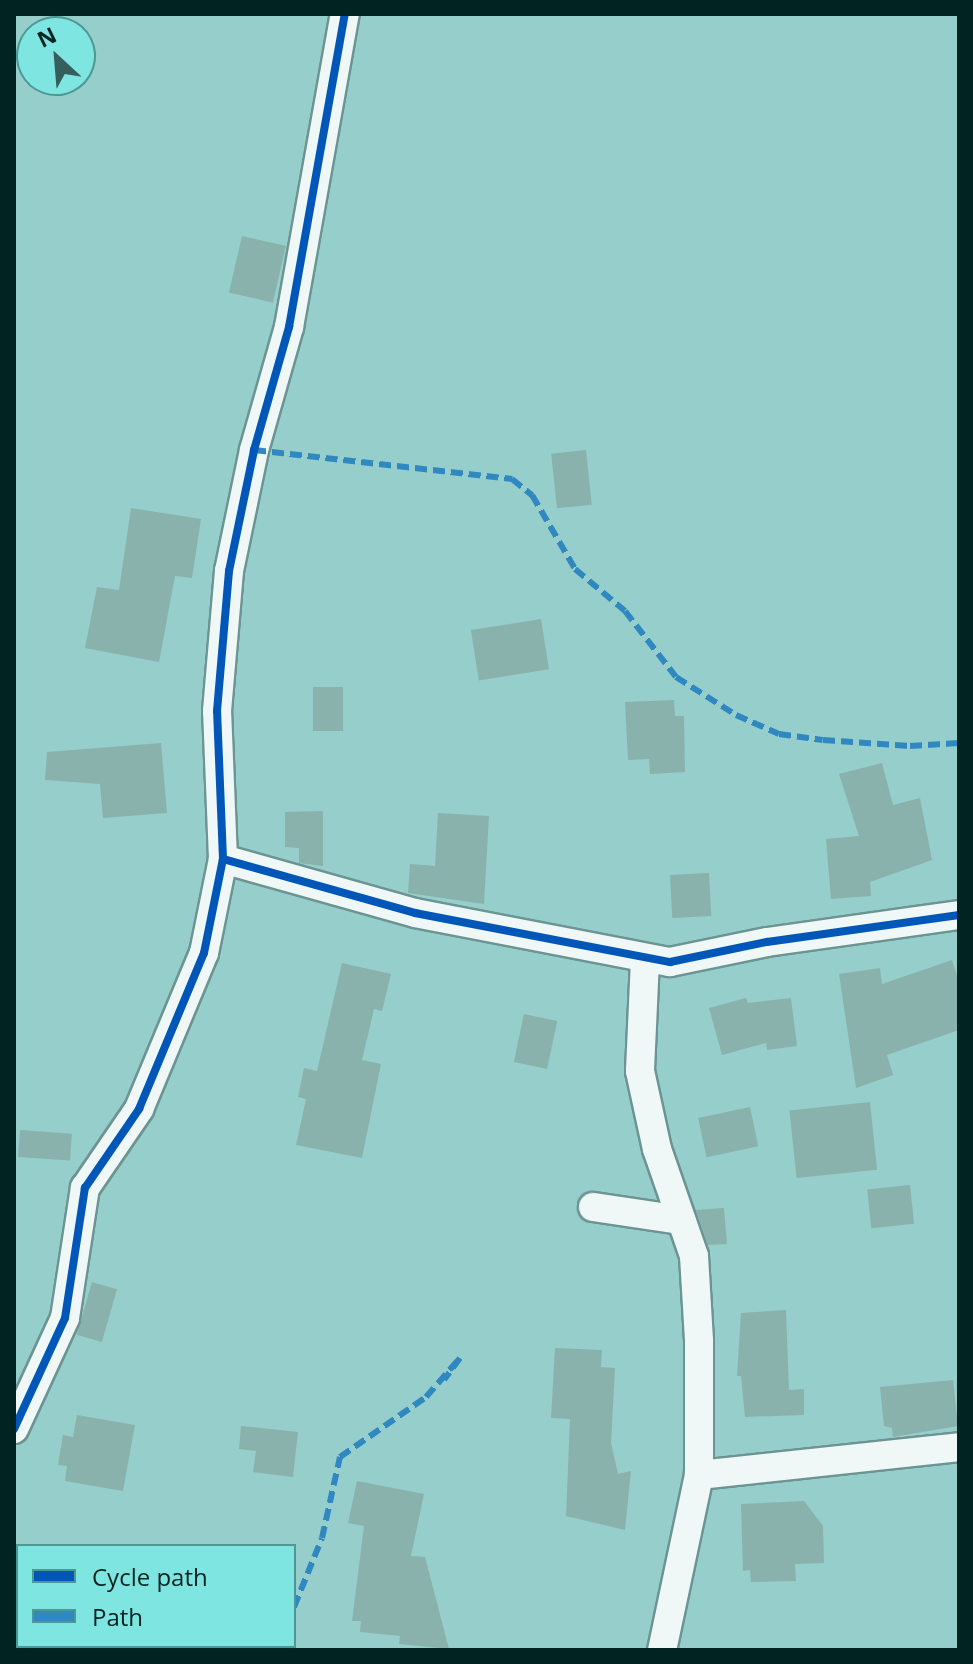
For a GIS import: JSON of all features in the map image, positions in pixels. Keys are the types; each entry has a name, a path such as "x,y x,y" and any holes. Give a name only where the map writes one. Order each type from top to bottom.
{"street":[{"path":"14,1429 65,1318 85,1188 139,1109 204,953 223,859 217,711 229,571 254,450 289,327 345,14"},
{"path":"223,859 415,913 645,960 670,962 767,942 959,915"},
{"path":"645,960 640,1071 657,1149 694,1256 697,1292 699,1475 662,1650"},
{"path":"593,1207 681,1220"},
{"path":"699,1475 959,1447"}],"building":[{"path":"242,236 286,246 273,303 229,293"},
{"path":"586,450 592,505 557,508 551,454"},
{"path":"131,508 201,519 192,578 175,576 159,662 85,648 97,587 119,590"},
{"path":"541,619 549,669 479,680 471,630"},
{"path":"313,687 343,687 343,731 313,731"},
{"path":"674,700 675,716 684,716 685,772 650,774 649,759 628,760 625,702"},
{"path":"161,743 167,813 103,818 100,784 45,780 47,752"},
{"path":"882,763 893,805 920,798 932,860 870,882 871,896 831,899 826,839 859,836 839,774"},
{"path":"323,811 323,866 299,863 299,848 285,847 285,812"},
{"path":"438,813 489,816 484,904 408,893 410,864 435,866"},
{"path":"709,873 711,916 672,918 670,875"},
{"path":"952,960 959,982 959,1030 887,1055 893,1075 856,1088 839,974 880,968 882,984"},
{"path":"342,963 391,974 382,1011 374,1009 362,1060 381,1064 362,1158 296,1145 306,1099 298,1097 304,1068 317,1071"},
{"path":"746,998 748,1003 791,998 797,1046 767,1050 766,1043 722,1055 709,1008"},
{"path":"524,1014 557,1021 547,1069 514,1062"},
{"path":"870,1102 877,1170 797,1178 789,1110"},
{"path":"750,1107 758,1146 706,1157 698,1118"},
{"path":"20,1130 72,1134 70,1161 18,1157"},
{"path":"910,1185 914,1224 871,1228 867,1189"},
{"path":"724,1208 727,1244 708,1245 696,1210"},
{"path":"92,1282 117,1289 102,1342 77,1335"},
{"path":"786,1310 789,1390 804,1389 804,1415 745,1417 741,1376 737,1376 741,1313"},
{"path":"555,1348 602,1350 601,1367 615,1368 611,1443 618,1474 631,1471 625,1530 566,1516 570,1419 551,1418"},
{"path":"953,1380 958,1426 893,1437 892,1428 884,1426 880,1387"},
{"path":"77,1415 135,1425 123,1491 65,1481 67,1466 58,1465 63,1435 73,1437"},
{"path":"241,1426 298,1432 293,1477 253,1472 256,1451 239,1449"},
{"path":"357,1481 424,1494 411,1556 425,1557 449,1649 399,1644 400,1636 360,1632 361,1621 352,1621 364,1526 348,1523"},
{"path":"804,1501 823,1526 824,1563 795,1564 796,1581 751,1582 750,1570 743,1571 741,1504"}],"marked path":[{"path":"254,450 512,479 532,495 575,569 625,611 676,677 736,715 779,734 823,740 910,746 959,743"},
{"path":"296,1602 322,1538 340,1457 426,1397 460,1358 444,1380"}],"cycle path":[{"path":"14,1429 65,1318 85,1188 139,1109 204,953 223,859 217,711 229,571 254,450 289,327 345,14"},
{"path":"223,859 415,913 670,962 767,942 959,915"}]}
